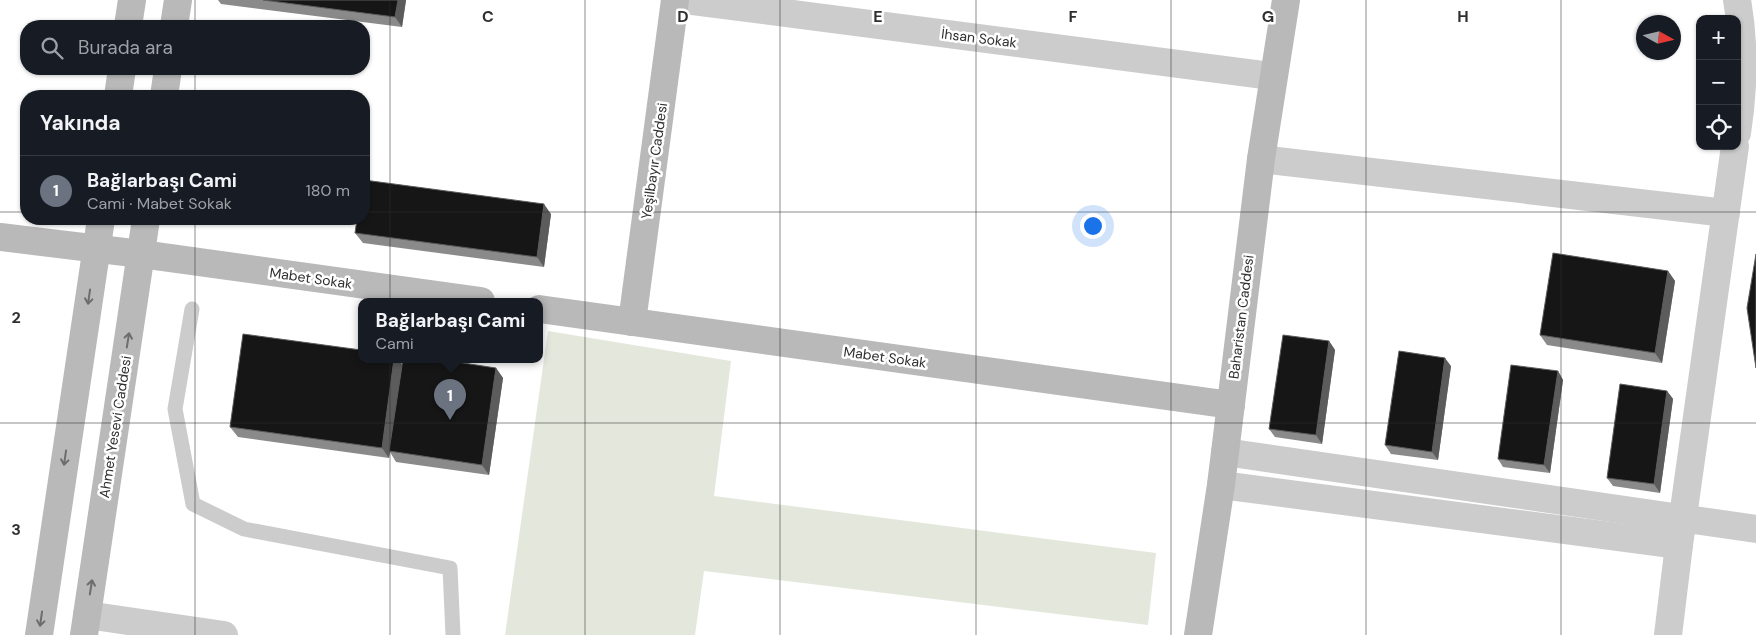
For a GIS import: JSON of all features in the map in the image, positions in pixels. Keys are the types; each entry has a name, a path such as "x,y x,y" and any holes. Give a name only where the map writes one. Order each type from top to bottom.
{"street":[{"path":"129,20 132,0"},
{"path":"175,20 178,0"},
{"name":"Yeşilbayır Caddesi","path":"632,322 675,0"},
{"name":"İhsan Sokak","path":"685,0 1272,76"},
{"name":"Baharistan Caddesi","path":"1198,635 1221,485 1272,76 1286,0"},
{"path":"1737,0 1749,82 1741,116"},
{"path":"119,90 121,75"},
{"path":"165,90 167,75"},
{"path":"1668,635 1680,532 1735,150"},
{"path":"1261,159 1726,213"},
{"path":"39,635 99,225"},
{"name":"Ahmet Yesevi Caddesi","path":"85,625 145,225"},
{"name":"Mabet Sokak","path":"0,237 141,254 459,298"},
{"name":"Mabet Sokak","path":"543,310 1231,404"},
{"path":"1225,452 1680,532"},
{"path":"1221,485 1680,532 1756,529"},
{"path":"85,625 224,635"}],"lane":[{"path":"192,309 175,409 193,504 244,529 450,568 453,635"}],"shaded area":[{"path":"548,331 731,361 714,496 1156,553 1148,625 704,571 695,635 505,635"}],"building":[{"path":"263,0 398,0 395,17"},
{"path":"370,181 544,204 537,257 355,233 356,225 370,225"},
{"path":"1553,253 1668,271 1655,353 1540,335"},
{"path":"1756,254 1756,368 1747,308"},
{"path":"243,334 358,350 358,363 393,363 382,448 230,427"},
{"path":"1283,335 1329,341 1316,435 1269,429"},
{"path":"1399,351 1445,358 1432,452 1385,445"},
{"path":"402,363 463,363 496,368 482,465 389,451"},
{"path":"1511,365 1558,371 1544,465 1498,459"},
{"path":"1620,384 1667,391 1654,484 1607,478"}],"place":[{"name":"Bağlarbaşı Cami","path":"450,420"}]}
